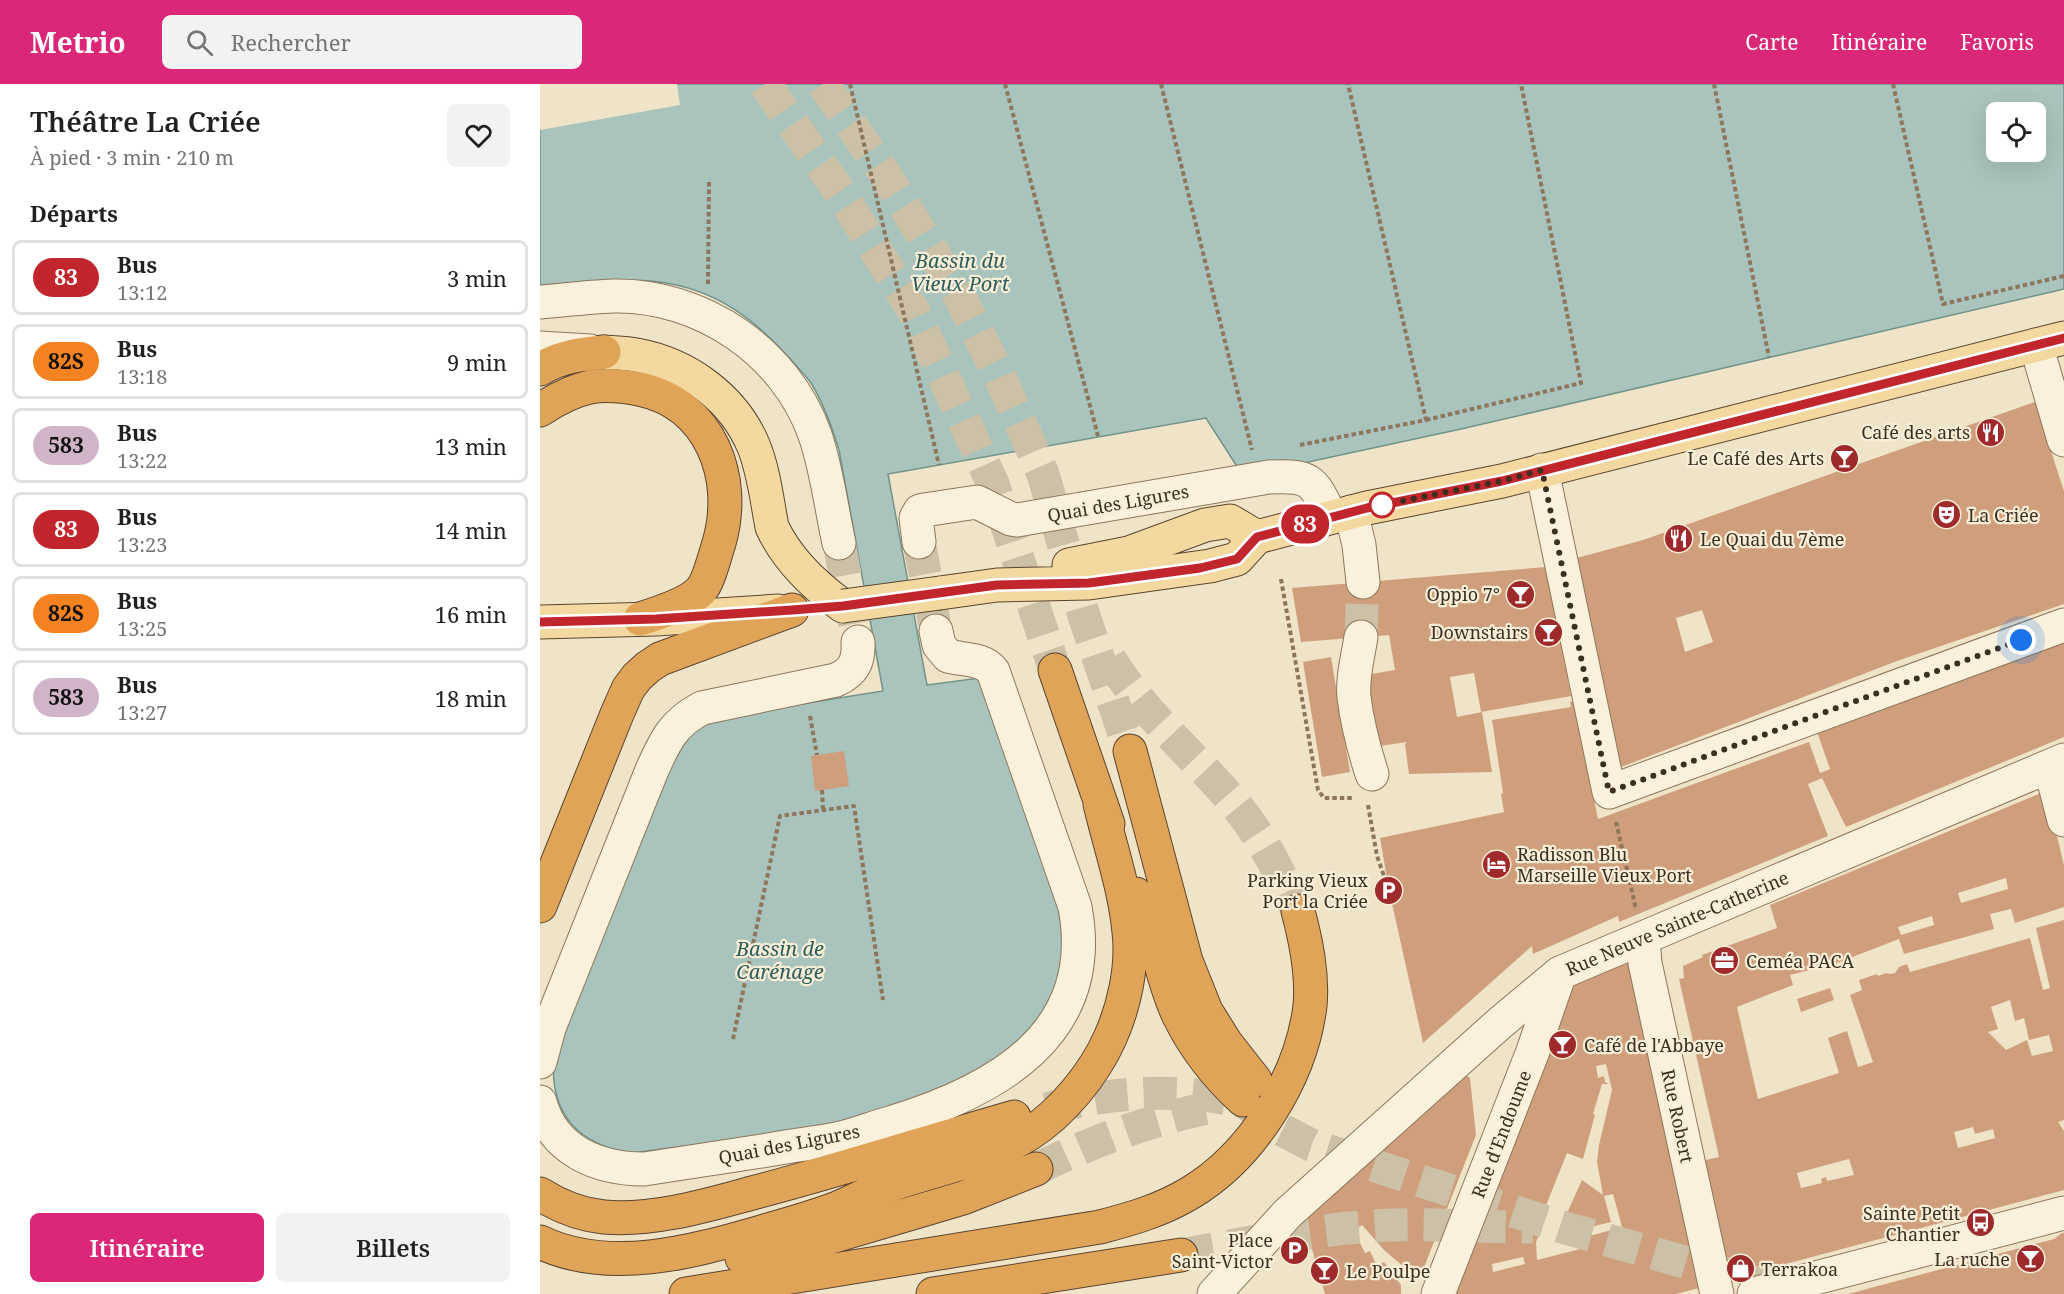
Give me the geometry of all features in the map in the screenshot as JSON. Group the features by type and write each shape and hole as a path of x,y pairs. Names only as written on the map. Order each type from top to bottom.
{"highway":[{"path":"540,369 554,361 571,356 604,352"},
{"path":"540,410 558,398 590,387 619,385 651,392 680,405 712,443 721,466 725,486 725,512 714,560 701,590 681,603 640,619"},
{"path":"540,906 617,714 628,689 637,677 648,667 679,651 792,610"},
{"path":"1055,670 1100,804 1151,932 1179,1016 1201,1055 1222,1081 1249,1090 1226,1043 1211,1019 1186,961 1130,751"},
{"path":"540,1242 589,1257 669,1255 695,1250 835,1209 885,1187 991,1155 1030,1133 1067,1101 1088,1076 1109,1039 1121,1008 1129,964 1130,934 1100,804"},
{"path":"686,1294 1100,1227 1130,1220 1171,1204 1192,1192 1215,1175 1252,1137 1270,1114 1288,1082 1298,1056 1305,1035 1310,1004 1306,942 1298,910"},
{"path":"540,1194 570,1210 602,1217 632,1218 673,1212 789,1183 1014,1117"},
{"path":"540,1257 567,1268 601,1274 649,1272 740,1258 804,1245 952,1201 1036,1169"},
{"path":"540,1204 556,1218 582,1229 614,1234 650,1234 748,1220 829,1196 885,1187"},
{"path":"933,1294 1181,1255"}],"main road":[{"path":"540,622 792,610 831,602 940,593 997,585 1087,560 1129,554 1205,525 1230,521 1257,537 1341,515 1502,481 2050,341"},
{"path":"604,352 636,355 694,376 732,409 745,427 754,448 772,527 777,538 831,602"}],"street":[{"path":"540,302 614,296 645,298 676,305 726,327 760,351 791,387 814,434 839,543"},
{"path":"2050,341 2064,440"},
{"path":"540,348 604,352"},
{"path":"1542,470 1611,802 2064,625"},
{"name":"Quai des Ligures","path":"919,542 916,518 920,511 924,510 977,502 1017,520 1269,477 1294,476 1309,482 1341,515"},
{"path":"1341,515 1359,544 1363,582"},
{"name":"Quai des Ligures","path":"540,1102 554,1132 578,1153 607,1166 644,1169 838,1139 911,1116 978,1088 1019,1061 1045,1037 1062,1012 1076,975 1080,943 1075,907 993,672 987,665 948,656 939,645 936,631"},
{"path":"1362,637 1354,696 1364,748 1365,790"},
{"path":"540,1062 549,1028 652,770 668,736 690,715 702,708 836,680 848,674 855,664 858,642"},
{"path":"2057,763 2064,820"},
{"name":"Rue Neuve Sainte-Catherine","path":"1208,1293 1288,1213 1560,972 1640,926 2057,763"},
{"name":"Rue Robert","path":"1640,926 1645,963 1717,1294"},
{"name":"Rue d'Endoume","path":"1438,1294 1533,1051 1560,972"},
{"path":"1754,1294 2064,1213"}],"path":[{"path":"850,84 939,465"},
{"path":"1005,84 1098,436"},
{"path":"1161,84 1254,455"},
{"path":"1348,84 1426,420"},
{"path":"1300,445 1426,420 1581,383 1521,84"},
{"path":"1714,84 1769,357"},
{"path":"1893,84 1942,304 2064,276"},
{"path":"708,295 709,180"},
{"path":"1281,579 1318,789 1324,798 1365,790 1377,856 1389,890"},
{"path":"810,714 817,755"},
{"path":"822,789 823,810"},
{"path":"1611,802 1640,926"},
{"path":"733,1040 780,816 854,806 883,1000"}],"water":[{"name":"Bassin du Vieux Port","path":"540,84 2064,84 2064,289 1461,429 1243,476 1206,418 888,474 927,685 980,678 1059,906 1064,941 1057,984 1039,1018 1018,1041 998,1057 957,1083 830,1127 632,1153 597,1143 571,1124 557,1096 554,1059 675,744 708,719 883,691 839,450 824,407 811,383 764,333 734,309 717,299 680,286 659,282 614,280 540,285"}],"pier":[{"path":"540,84 677,84 680,105 540,130"}],"building":[{"path":"2035,402 2064,491 2064,604 1897,661 1616,769 1573,559 1643,540","holes":["1702,610 1713,642 1685,652 1676,618"]},
{"path":"1546,567 1571,696 1481,712 1474,673 1450,677 1457,717 1482,712 1492,772 1409,774 1405,744 1407,742 1380,746 1365,675 1395,670 1389,635 1301,642 1292,588"},
{"path":"2064,641 2064,737 1846,827 1822,778 1808,784 1828,836 1619,922 1618,916 1533,954 1532,946 1423,1043 1389,890 1380,838 1504,812 1492,720 1571,707 1570,702 1574,701 1598,819 1809,742 1820,773 1830,769 1816,729"},
{"path":"1331,657 1350,772 1322,777 1303,662"},
{"path":"844,751 849,786 815,791 811,756"},
{"path":"2046,791 2064,865 2064,907 2015,923 2011,909 1990,914 1994,929 1904,954 1899,939 1837,963 1790,975 1793,985 1737,1007 1758,1099 1839,1073 1828,1038 1847,1031 1858,1067 1873,1062 1850,995 1862,990 1859,980 1877,974 1878,976 1895,973 1899,967 1907,964 1910,972 2030,938 2043,990 2050,988 2036,928 2064,920 2064,1120 2058,1122 2064,1131 2064,1190 1729,1279 1702,1161 1719,1157 1679,979 1684,978 1683,966 1703,957 1702,955 1777,928 1770,905","holes":["2006,878 2008,889 1961,903 1958,893","1932,916 1934,925 1901,935 1898,927","2010,1000 2015,1021 2024,1018 2029,1040 2049,1035 2053,1051 2032,1056 2027,1040 2006,1050 1988,1032 1998,1029 1991,1007","1973,1127 1975,1134 1993,1129 1995,1138 1958,1148 1954,1132","1849,1159 1854,1175 1827,1181 1826,1177 1821,1179 1822,1183 1801,1188 1797,1173"]},
{"path":"1626,962 1630,963 1703,1287 1676,1294 1451,1294 1573,983","holes":["1606,1064 1612,1090 1597,1162 1603,1195 1582,1180 1562,1224 1571,1232 1611,1222 1604,1196 1613,1194 1622,1227 1586,1237 1588,1247 1537,1260 1536,1242 1548,1212 1545,1208 1567,1153 1583,1159 1602,1084 1609,1084 1605,1082 1604,1076 1598,1078 1596,1066","1523,1257 1525,1264 1493,1272 1492,1264"]},
{"path":"1830,988 1834,1000 1801,1012 1797,999"},
{"path":"1465,1074 1470,1078 1476,1135 1419,1280 1384,1250 1362,1225 1354,1231 1365,1253 1370,1251 1377,1266 1384,1262 1401,1285 1401,1294 1325,1294 1303,1218"},
{"path":"2064,1233 2064,1294 1848,1294 2054,1239"}],"tunnel":[{"path":"765,84 841,194 913,310 993,484 1055,670"},
{"path":"823,84 885,174 959,295 1000,377 1043,474 1085,619 1130,751"},
{"path":"919,542 936,631"},
{"path":"839,543 858,642"},
{"path":"1361,637 1363,582"},
{"path":"1110,659 1138,698 1245,816 1270,856 1298,911"},
{"path":"1047,1109 1099,1098 1153,1093 1207,1096 1259,1106"},
{"path":"1243,1101 1282,1130 1311,1145 1562,1227 1789,1292"},
{"path":"1036,1169 1122,1132 1212,1107"},
{"path":"1181,1255 1338,1229 1391,1225 1533,1227"}],"bus line":[{"name":"83","path":"540,622 656,619 843,606 997,585 1089,583 1200,568 1237,559 1257,537 1331,517 1502,481 2064,338"}],"place":[{"name":"Café des arts","path":"1991,432"},
{"name":"Le Café des Arts","path":"1845,458"},
{"name":"La Criée","path":"1947,515"},
{"name":"Le Quai du 7ème","path":"1679,539"},
{"name":"Oppio 7°","path":"1521,594"},
{"name":"Downstairs","path":"1549,632"},
{"name":"Radisson Blu Marseille Vieux Port","path":"1496,864"},
{"name":"Parking Vieux Port la Criée","path":"1389,890"},
{"name":"Ceméa PACA","path":"1725,961"},
{"name":"Café de l'Abbaye","path":"1563,1045"},
{"name":"Sainte Petit Chantier","path":"1981,1223"},
{"name":"Place Saint-Victor","path":"1294,1250"},
{"name":"La ruche","path":"2031,1259"},
{"name":"Terrakoa","path":"1740,1269"},
{"name":"Le Poulpe","path":"1325,1271"}],"route":[{"path":"1382,505 1502,481 1542,470 1609,792 2021,640"}],"water label":[{"name":"Bassin de Carénage","path":"780,960"}]}
